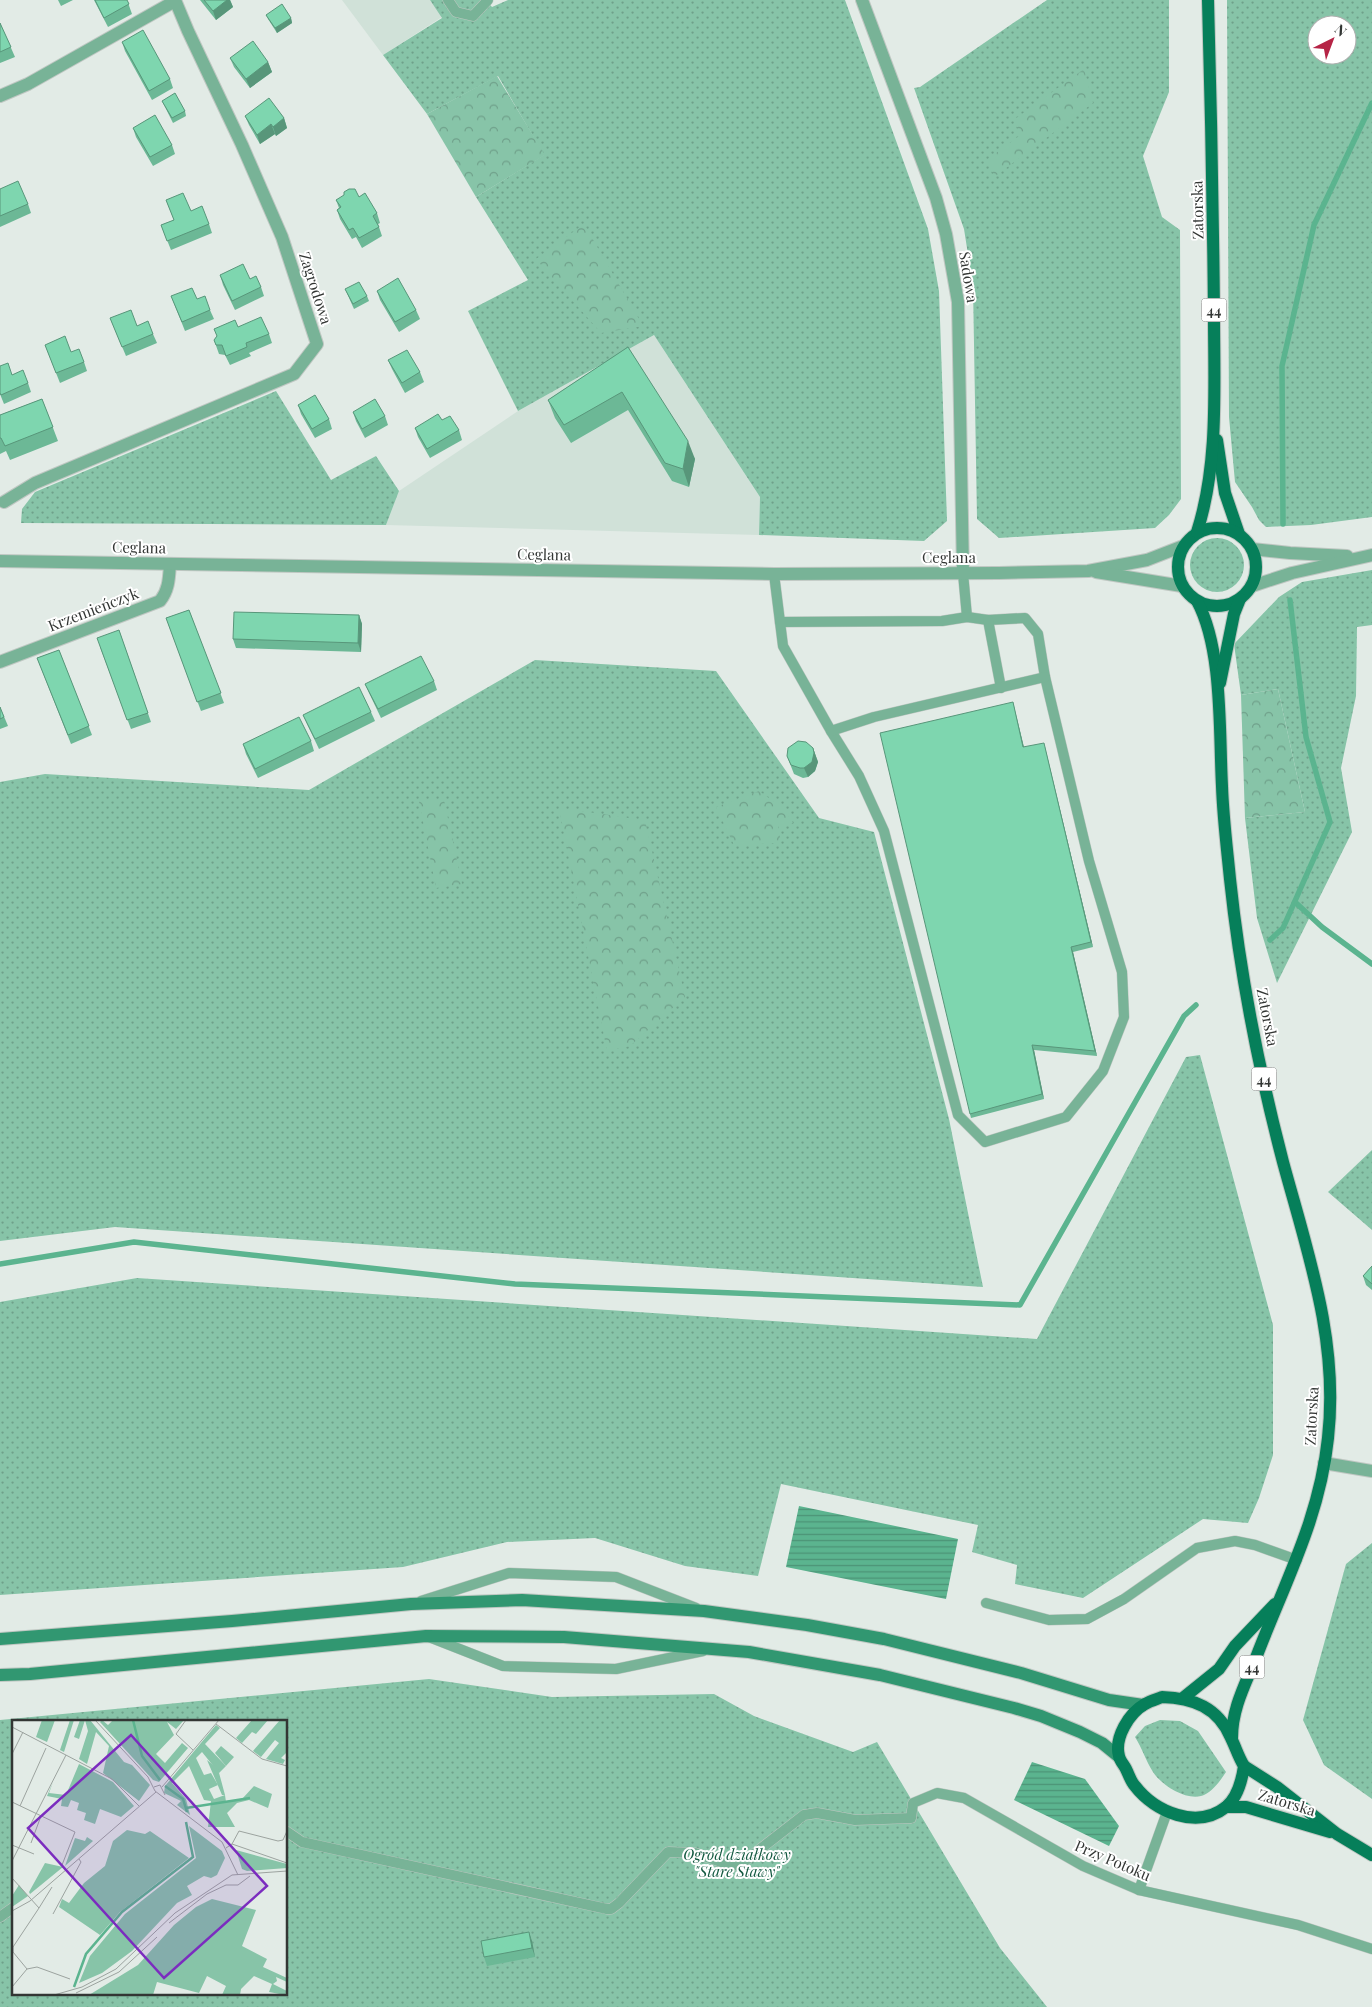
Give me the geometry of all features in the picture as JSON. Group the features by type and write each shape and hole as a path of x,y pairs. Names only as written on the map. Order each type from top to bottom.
{"main road":[{"name":"Zatorska","path":"1197,532 1203,513 1214,420 1213,199 1208,0"},
{"name":"Zatorska","path":"1214,420 1225,493 1239,534"},
{"path":"1197,532 1207,528 1218,527 1229,529 1239,534"},
{"name":"44","path":"1183,546 1197,532"},
{"name":"44","path":"1239,534 1252,548"},
{"path":"1182,586 1177,566 1183,546"},
{"path":"1252,548 1256,561 1256,574 1252,586"},
{"name":"44","path":"1182,586 1197,601 1218,607 1230,605 1240,599 1252,586"},
{"name":"Zatorska","path":"1218,691 1234,614 1240,599"},
{"name":"Zatorska","path":"1197,601 1204,615 1208,630 1218,691 1222,790 1230,882 1243,977 1266,1091 1283,1162 1308,1249 1324,1319 1330,1387 1328,1437 1310,1525 1236,1706 1232,1721 1232,1738"},
{"name":"Zatorska","path":"1183,1698 1219,1669 1236,1646 1280,1598"},
{"name":"44","path":"0,1639 232,1621 411,1604 522,1600 704,1611 808,1625 884,1639 1021,1673 1109,1700 1144,1705"},
{"path":"0,1675 30,1674 426,1636 564,1637 750,1652 880,1675 1014,1708 1080,1732 1102,1743 1118,1756 1134,1785 1149,1801 1167,1812 1187,1817 1208,1815 1226,1807 1242,1782 1244,1766"},
{"name":"44","path":"1118,1756 1119,1738 1128,1719 1144,1705 1162,1697 1183,1698 1198,1703 1213,1712 1225,1725 1244,1766"},
{"name":"Zatorska","path":"1244,1766 1277,1787 1337,1834 1372,1855"},
{"name":"Zatorska","path":"1226,1807 1246,1807 1337,1834"}],"street":[{"name":"Sadowa","path":"862,0 936,198 946,234 958,311 963,573"},
{"path":"0,96 28,84 175,1"},
{"name":"Zagrodowa","path":"4,502 35,483 294,374 317,344 282,237 242,145 175,1"},
{"name":"Ceglana","path":"0,561 774,574 963,573 1088,571 1147,560 1183,546"},
{"path":"1252,548 1290,553 1367,556"},
{"path":"1252,586 1292,573 1367,556"},
{"name":"Krzemieńczyk","path":"0,662 160,601 166,594 168,587 170,564"},
{"name":"Ceglana","path":"1088,571 1182,586"},
{"name":"Zatorska","path":"1324,1463 1372,1471"}],"lane":[{"path":"448,0 456,12 472,16 488,0"},
{"path":"963,573 967,617"},
{"path":"774,574 780,622 784,646 831,731 859,776 884,831 958,1115 985,1142 1066,1117 1103,1071 1124,1017 1122,972 1089,861 1045,677 1038,634 1025,618 988,620 967,617 942,621 780,622"},
{"path":"988,620 1002,688"},
{"path":"831,731 874,716 1045,677"},
{"path":"986,1603 1049,1620 1087,1619 1124,1599 1197,1548 1235,1541 1255,1545 1297,1560"},
{"path":"411,1604 509,1572 616,1577 704,1611"},
{"path":"426,1636 503,1666 616,1669 711,1649"},
{"name":"Przy Potoku","path":"288,1832 302,1842 607,1910 619,1903 668,1852 695,1853 733,1866 753,1856 804,1815 817,1813 855,1820 911,1818 913,1803 937,1793 964,1798 1083,1866 1139,1890 1298,1925 1372,1948"},
{"path":"1139,1890 1167,1812"},
{"path":"0,1916 12,1908"}],"shaded area":[{"path":"342,0 430,0 442,17 383,55"},
{"path":"654,335 760,497 759,535 386,525 399,491 518,411"},
{"path":"799,1506 958,1539 946,1599 786,1567"},
{"path":"1032,1762 1085,1779 1119,1826 1109,1846 1014,1800"}],"green space":[{"path":"430,0 486,0 492,7 508,0 845,0 928,229 939,291 947,521 924,541 759,535 760,497 654,335 518,411 468,311 528,280 476,197 544,155 498,76 427,114 383,55 442,18"},
{"path":"1047,0 1169,0 1169,92 1143,156 1162,217 1180,230 1181,499 1169,515 1155,528 999,538 977,519 973,286 964,229 914,88 920,87"},
{"path":"1227,0 1372,0 1372,517 1311,525 1266,527 1259,520 1235,482 1229,417"},
{"path":"1084,69 1093,103 994,177 988,159 1019,136 1015,119"},
{"path":"497,76 545,155 476,197 427,114"},
{"path":"584,224 643,326 601,333 536,259"},
{"path":"276,391 331,480 376,456 399,491 386,525 21,523 22,509 35,492"},
{"path":"1217,538 1227,540 1236,546 1242,555 1244,565 1242,575 1236,584 1227,590 1217,592 1207,590 1198,584 1192,575 1190,565 1192,555 1198,546 1207,540"},
{"path":"1372,570 1372,625 1357,627 1356,696 1341,768 1352,832 1277,983 1257,918 1245,818 1305,812 1278,689 1241,695 1234,644 1279,597 1302,582"},
{"path":"535,660 716,671 819,818 874,832 949,1119 983,1287 115,1227 0,1241 0,782 45,774 309,790"},
{"path":"1278,689 1305,812 1245,818 1241,695"},
{"path":"759,791 783,808 793,823 778,825 781,843 734,845 716,807"},
{"path":"444,800 462,884 436,888 419,801"},
{"path":"559,808 645,820 685,997 630,1046 607,1051"},
{"path":"1200,1055 1273,1325 1273,1455 1259,1498 1248,1523 1203,1519 1083,1598 1015,1584 1017,1565 972,1552 978,1525 781,1484 758,1576 685,1566 595,1538 507,1542 403,1567 0,1595 0,1302 137,1278 1037,1339 1186,1057"},
{"path":"1372,1150 1372,1230 1328,1192"},
{"path":"1372,1543 1372,1799 1324,1765 1303,1720 1346,1564"},
{"name":"Ogród działkowy \"Stare Stawy\"","path":"429,1679 552,1697 714,1694 754,1716 853,1752 877,1742 1000,1948 1047,2007 0,2007 0,1720"},
{"path":"1160,1720 1180,1721 1198,1731 1226,1772 1211,1791 1198,1797 1183,1794 1169,1787 1153,1772 1135,1737 1145,1726"}],"building":[{"path":"95,0 127,0 129,4 104,18"},
{"path":"204,0 227,0 213,11"},
{"path":"282,4 291,18 275,28 266,15"},
{"path":"0,23 11,47 0,52"},
{"path":"143,30 170,79 149,91 122,42"},
{"path":"253,41 268,62 246,79 230,58"},
{"path":"175,93 185,111 172,118 162,101"},
{"path":"269,98 284,118 273,127 271,124 257,135 245,116"},
{"path":"155,115 172,145 150,157 133,128"},
{"path":"18,181 28,204 0,216 0,189"},
{"path":"349,189 355,189 359,197 365,193 377,213 373,216 379,227 359,238 353,228 349,230 337,210 341,207 336,200"},
{"path":"183,193 191,211 202,206 209,224 167,241 161,225 174,220 166,200"},
{"path":"243,264 250,279 256,276 261,287 232,301 220,275"},
{"path":"398,278 416,310 395,322 377,291"},
{"path":"359,282 367,296 353,304 345,289"},
{"path":"192,288 197,299 205,296 210,310 182,322 171,296"},
{"path":"131,310 137,326 148,321 153,334 122,347 110,318"},
{"path":"261,317 269,334 246,343 247,347 226,356 222,345 216,345 214,340 217,336 214,329 235,320 238,327"},
{"path":"65,336 71,352 79,349 84,362 56,373 45,345"},
{"path":"628,347 688,441 683,469 665,463 622,392 564,425 548,400"},
{"path":"407,350 420,372 402,383 388,360"},
{"path":"8,363 12,375 23,370 28,383 1,395 0,366"},
{"path":"315,395 329,419 312,429 298,405"},
{"path":"42,399 53,427 5,446 0,438 0,415"},
{"path":"375,399 385,416 362,429 353,412"},
{"path":"438,414 442,420 450,416 459,430 427,449 415,428"},
{"path":"189,610 221,693 197,702 166,618"},
{"path":"234,612 359,615 358,643 233,639"},
{"path":"119,630 148,713 127,720 97,638"},
{"path":"59,650 89,726 68,735 37,658"},
{"path":"421,656 434,681 378,709 365,684"},
{"path":"359,687 371,712 315,739 303,715"},
{"path":"1013,702 1023,747 1044,743 1091,942 1071,947 1095,1051 1032,1045 1042,1094 970,1114 880,733"},
{"path":"0,707 4,717 0,719"},
{"path":"299,717 311,741 255,769 243,744"},
{"path":"798,741 806,742 813,748 812,762 804,768 791,765 787,756 788,748"},
{"path":"1372,1266 1372,1284 1363,1276"},
{"path":"529,1932 532,1948 484,1957 481,1941"}],"waterway":[{"path":"1283,524 1282,366 1314,225 1372,103"},
{"path":"1270,940 1283,928 1330,822 1306,737 1290,600"},
{"path":"1295,902 1322,927 1372,964"},
{"path":"0,1264 134,1242 515,1284 1020,1305 1184,1016 1196,1005"}]}
